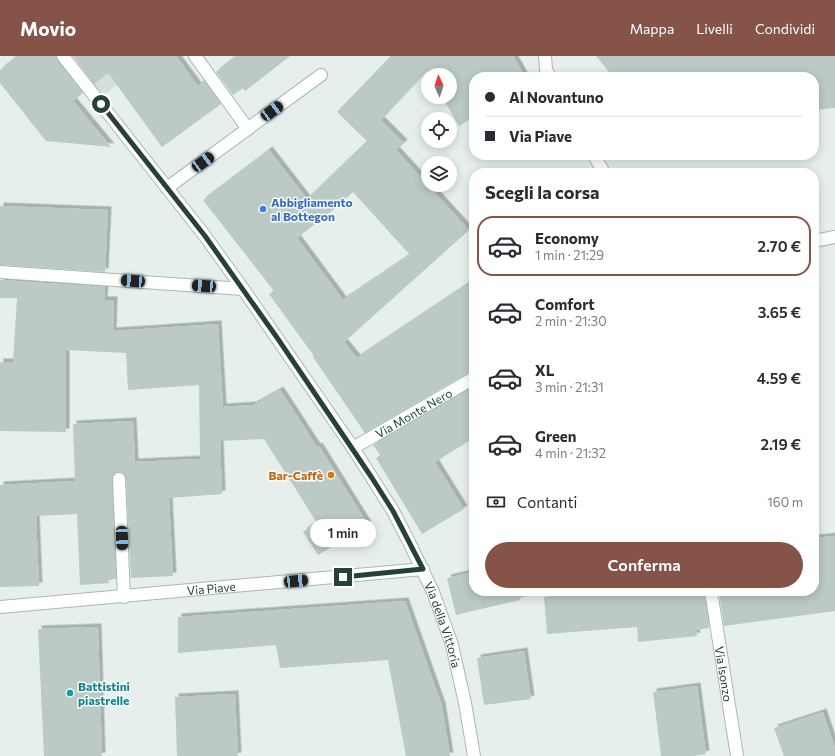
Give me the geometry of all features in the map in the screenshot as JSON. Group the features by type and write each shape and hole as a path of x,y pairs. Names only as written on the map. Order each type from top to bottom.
{"street":[{"name":"Via della Vittoria","path":"64,56 244,289 393,511 423,569 452,645 465,702 474,756"},
{"path":"195,56 248,129"},
{"path":"545,56 548,72"},
{"path":"167,188 321,74"},
{"path":"819,240 835,237"},
{"path":"0,272 244,289"},
{"name":"Via Monte Nero","path":"352,448 469,381"},
{"path":"119,479 124,597"},
{"name":"Via Piave","path":"0,607 423,569"},
{"name":"Via Isonzo","path":"712,596 737,756"}],"shaded area":[{"path":"73,56 152,56 103,96"}],"building":[{"path":"17,56 56,56 57,61 83,93 73,101 111,147 46,141 0,83 0,70"},
{"path":"73,56 176,56 198,86 204,81 221,104 162,147 108,73 94,84"},
{"path":"236,56 290,56 245,91 243,88 233,95 216,72"},
{"path":"391,56 513,56 522,72 469,72 469,120 459,126 457,123 457,112 451,112 446,104 457,104 457,68 421,68 421,77 381,120 404,143 396,150 421,177 421,192 434,192 469,230 344,342 357,358 469,283 469,373 365,433 313,357 314,356 269,294 274,291 203,200 269,150 307,199 367,141 337,112","holes":["353,192 410,255 343,300 297,238 333,210"]},
{"path":"596,56 835,56 835,108 819,110 819,72 609,72"},
{"path":"0,206 108,210 105,272 0,265"},
{"path":"0,280 105,287 104,300 114,300 113,331 218,324 223,407 253,405 280,390 317,447 319,446 368,525 318,555 303,532 317,523 264,439 220,441 222,494 169,498 173,576 131,578 126,479 123,473 118,472 113,475 112,479 116,579 108,579 109,583 80,585 77,514 36,516 39,586 0,587 0,485 75,481 73,424 133,421 135,462 200,459 199,385 128,390 126,353 66,350 66,432 0,431 0,362 13,362 17,298 0,298"},
{"path":"469,390 469,441 435,462 464,509 422,534 376,458 380,455 373,445"},
{"path":"835,536 835,611 724,626 720,596 819,596 819,538"},
{"path":"469,573 469,596 520,596 520,600 456,615 447,578"},
{"path":"705,596 709,628 696,630 697,636 638,642 637,627 547,634 544,597"},
{"path":"405,601 442,706 450,756 406,756 388,660 280,668 276,645 178,653 178,617"},
{"name":"Battistini piastrelle","path":"98,627 102,756 44,756 38,629"},
{"path":"524,651 531,699 484,705 477,658"},
{"path":"697,686 706,754 693,756 661,756 653,692"},
{"path":"235,694 238,756 177,756 175,697"},
{"path":"823,712 835,748 835,756 784,756 774,728"}],"place":[{"name":"Abbigliamento al Bottegon","path":"263,209"},
{"name":"Bar-Caffè","path":"331,475"},
{"name":"Battistini piastrelle","path":"70,693"}],"route":[{"path":"101,104 205,236 244,289 372,478 393,511 423,569 343,577"}]}
